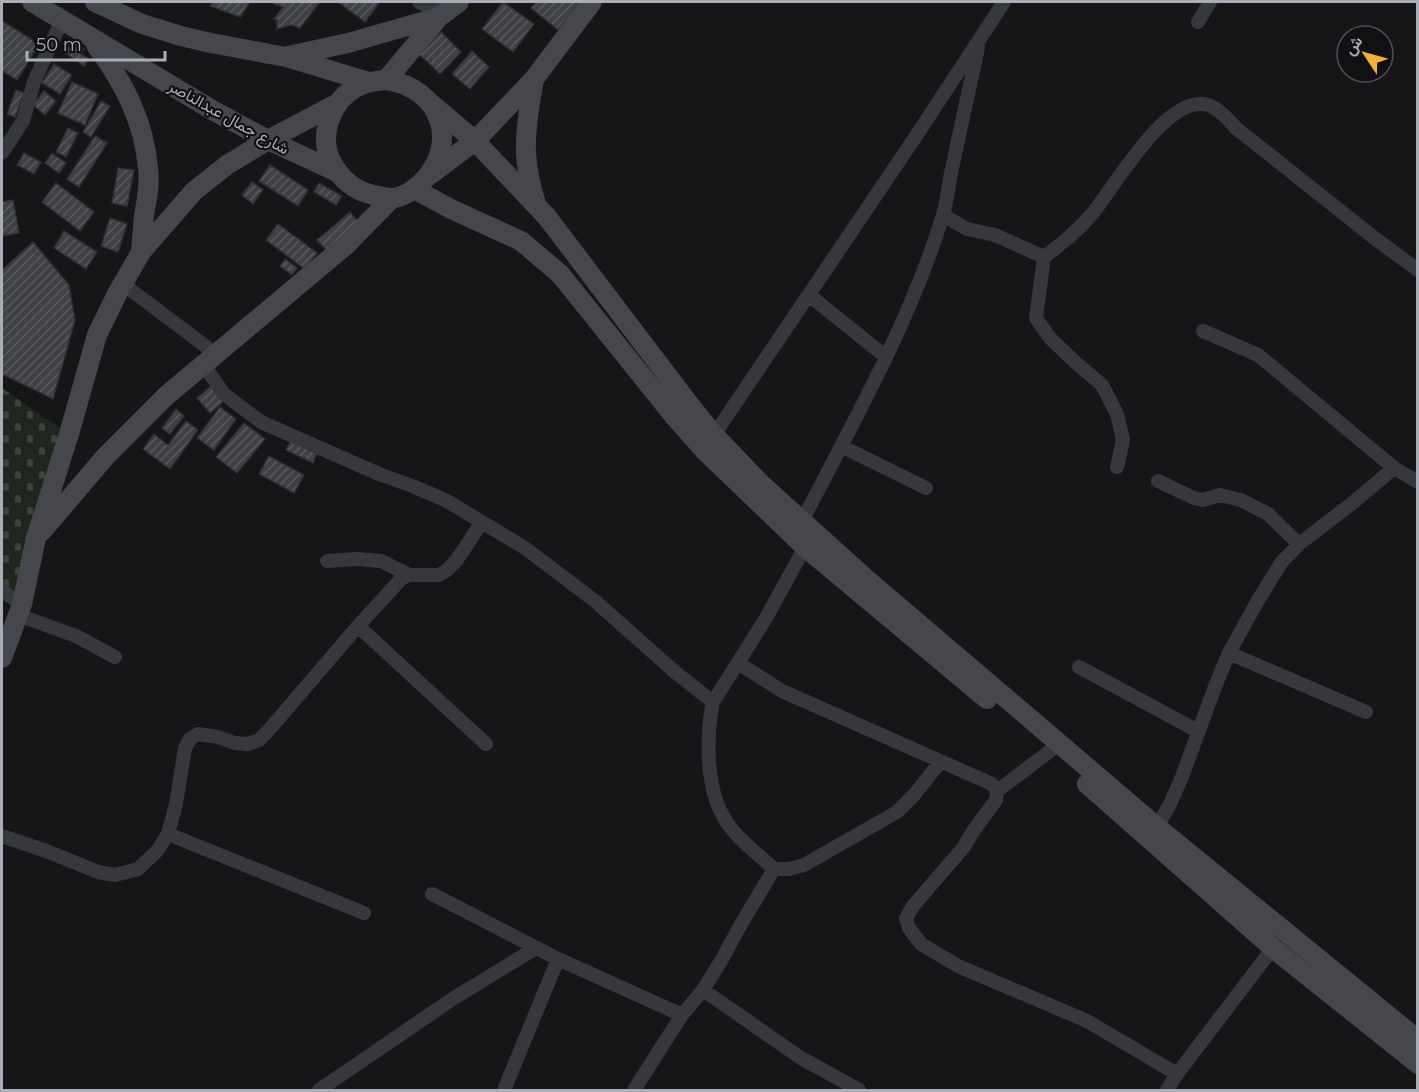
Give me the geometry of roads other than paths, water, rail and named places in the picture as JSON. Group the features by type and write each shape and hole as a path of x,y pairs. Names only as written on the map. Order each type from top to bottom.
{"main road":[{"name":"شارع جمال عبدالناصر","path":"32,2 213,111 337,172"},
{"path":"95,2 142,24 181,36 286,57 378,81 399,82 411,86 422,93 430,103 438,117 442,132 441,149 436,164 420,183"},
{"path":"338,103 329,119 326,137 328,155 337,172 350,185 367,194 392,198 402,195 475,141 534,79 592,2"},
{"path":"286,57 348,43 450,9"},
{"path":"2,658 20,610 36,538 97,335 141,252 194,191 227,165 268,140 338,103 354,88 378,81 450,9"},
{"path":"89,36 114,69 135,108 144,145 149,169 141,252"},
{"path":"534,79 526,153 537,206"},
{"path":"430,103 475,141 537,206 689,404 714,435 761,484 864,577 1157,826 1418,1040"},
{"path":"420,183 451,209 521,241 560,274 704,450 805,547 1050,752 1273,948 1418,1064"},
{"path":"36,538 105,456 166,396 346,245 392,198"}],"street":[{"path":"420,2 428,6 450,9"},
{"path":"714,435 1004,2"},
{"path":"1198,22 1210,2"},
{"path":"2,153 23,121 34,82 62,20"},
{"path":"802,521 886,357 904,319 932,248 943,215 980,38"},
{"path":"1117,468 1123,440 1117,414 1102,384 1050,338 1036,318 1044,257 1067,240 1091,214 1147,139 1168,118 1188,107 1204,104 1223,113 1236,128 1418,270"},
{"path":"943,215 967,229 995,236 1044,257"},
{"path":"123,284 209,359 224,394 261,422 447,501 525,548 595,601 675,672 713,702"},
{"path":"809,295 886,357"},
{"path":"1203,331 1258,355 1394,468 1418,482"},
{"path":"840,446 926,488"},
{"path":"1157,826 1182,777 1229,653 1281,562 1299,544 1394,468"},
{"path":"1158,481 1194,498 1203,500 1220,495 1241,500 1268,514 1299,544"},
{"path":"327,561 357,559 381,561 409,574 439,574 456,561 482,522"},
{"path":"805,547 766,618 713,702 710,717 712,780 716,800 723,817 740,837 774,869 789,869 804,865 897,812 941,761"},
{"path":"2,836 98,872 114,875 138,868 156,851 168,834 176,804 185,748 190,739 198,734 236,743 248,744 259,740 358,626 402,578 409,574"},
{"path":"2,591 20,610 115,657"},
{"path":"358,626 486,744"},
{"path":"1229,653 1366,712"},
{"path":"738,663 782,691 992,784 997,791 996,800 963,848 913,906 906,918 909,928 921,944 958,966 1087,1021 1178,1074"},
{"path":"1079,667 1198,731"},
{"path":"997,791 1050,752"},
{"path":"168,834 364,913"},
{"path":"634,1090 682,1015 703,990 774,869"},
{"path":"432,894 558,959 682,1015"},
{"path":"319,1090 454,998 536,948"},
{"path":"1167,1090 1273,948"},
{"path":"504,1090 558,959"},
{"path":"703,990 801,1058 859,1090"}]}
